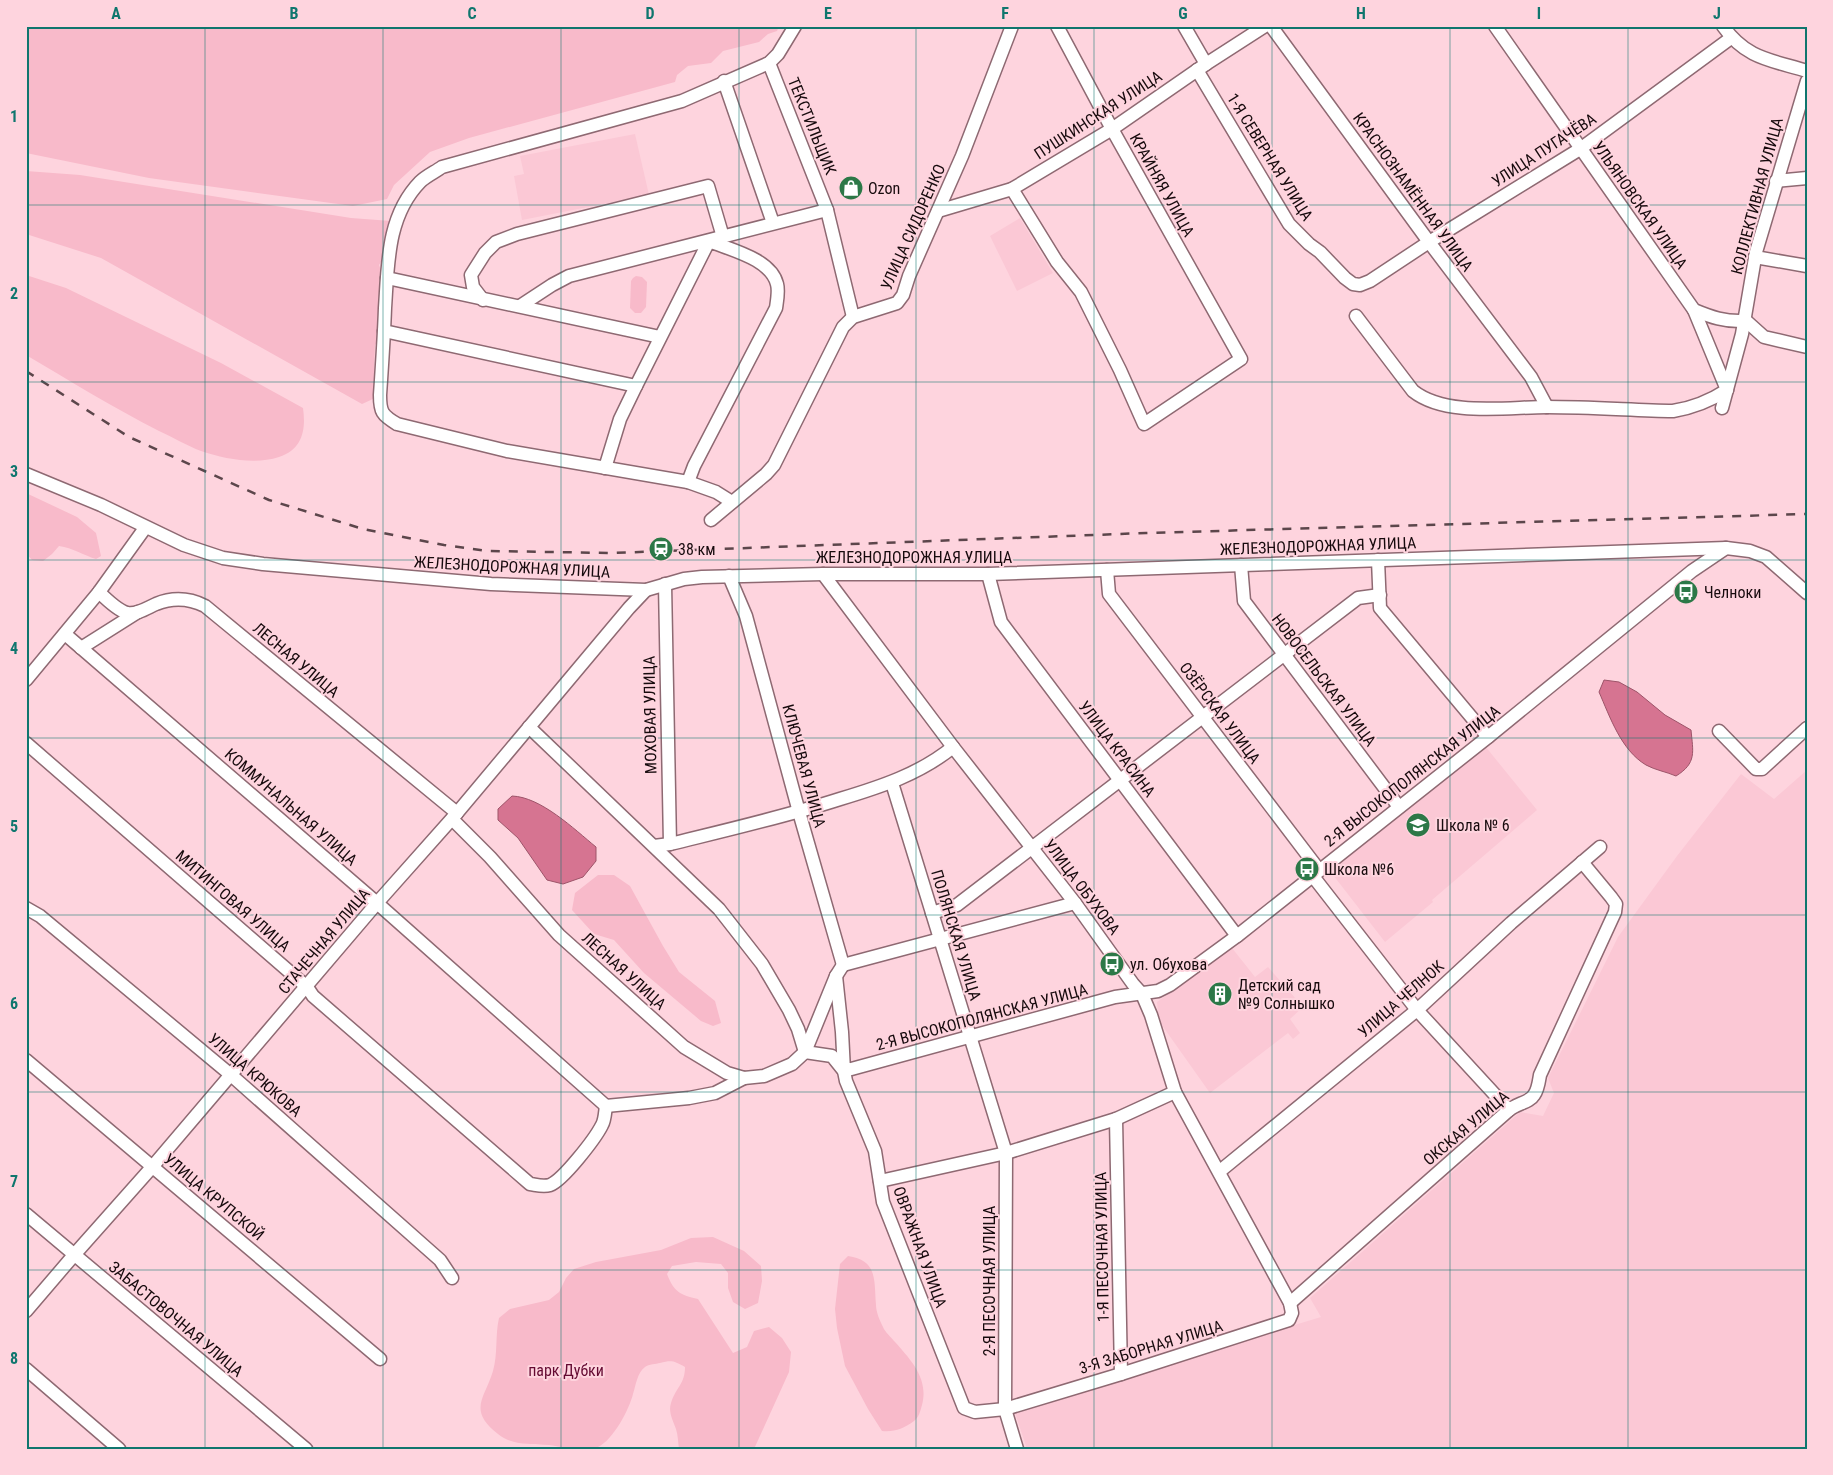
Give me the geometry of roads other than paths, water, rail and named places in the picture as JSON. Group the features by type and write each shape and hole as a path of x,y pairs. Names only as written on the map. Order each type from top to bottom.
{"street":[{"path":"732,502 716,492 688,482 507,451 397,424 384,416 380,407 380,395 387,278 392,232 400,211 420,182 442,167 682,101 724,81 769,63 778,54 795,26"},
{"name":"УЛИЦА СИДОРЕНКО","path":"853,317 896,303 903,295 909,276 962,156 1012,26"},
{"name":"КРАЙНЯЯ УЛИЦА","path":"1012,189 1057,262 1081,292 1120,370 1144,424 1241,359 1112,129 1057,26"},
{"name":"1-Я СЕВЕРНАЯ УЛИЦА","path":"1184,26 1201,67 1289,224 1353,284 1360,285 1370,282"},
{"name":"ПУШКИНСКАЯ УЛИЦА","path":"938,211 1012,189 1112,129 1201,67 1265,26"},
{"name":"КРАСНОЗНАМЁННАЯ УЛИЦА","path":"1271,26 1429,242 1531,377 1547,407"},
{"name":"УЛЬЯНОВСКАЯ УЛИЦА","path":"1495,26 1694,310 1727,390"},
{"path":"1722,26 1744,50 1755,56 1807,71"},
{"name":"УЛИЦА ПУГАЧЁВА","path":"1370,282 1429,242 1580,149 1731,38"},
{"name":"ТЕКСТИЛЬЩИК","path":"769,63 827,210 853,317"},
{"path":"724,81 773,223"},
{"name":"КОЛЛЕКТИВНАЯ УЛИЦА","path":"1722,408 1744,320 1755,257 1776,180 1807,81"},
{"path":"1776,180 1807,178"},
{"path":"483,300 473,288 471,275 484,253 496,242 517,234 708,186 723,237"},
{"path":"520,306 569,276 827,210"},
{"path":"605,468 620,419 709,241"},
{"path":"688,482 694,466 776,308 777,285 771,272 762,263 709,241"},
{"path":"1755,257 1807,266"},
{"path":"387,278 660,337"},
{"path":"1694,310 1713,318 1733,322 1744,320 1764,337 1807,346"},
{"path":"1356,316 1413,391 1422,398 1434,402 1478,410 1547,407 1673,411 1686,409 1714,398 1727,390"},
{"path":"711,520 766,474 774,465 843,327 853,317"},
{"path":"384,331 636,386"},
{"name":"ЖЕЛЕЗНОДОРОЖНАЯ УЛИЦА","path":"26,474 101,505 145,528 184,545 223,558 263,564 491,584 646,590 684,579 729,576 988,574 1726,548 1750,551 1766,557 1807,593"},
{"path":"26,680 99,592 145,528"},
{"name":"2-Я ВЫСОКОПОЛЯНСКАЯ УЛИЦА","path":"844,1071 971,1038 1115,997 1158,991 1170,985 1237,936 1488,737 1692,571 1726,548"},
{"path":"1378,560 1380,608 1488,737"},
{"name":"НОВОСЕЛЬСКАЯ УЛИЦА","path":"1241,565 1244,601 1399,807"},
{"name":"ОЗЁРСКАЯ УЛИЦА","path":"1107,570 1109,594 1203,717 1417,1010 1509,1110"},
{"name":"УЛИЦА ОБУХОВА","path":"823,574 953,748 1075,903 1142,994 1151,1015 1175,1092 1220,1171 1290,1303"},
{"name":"УЛИЦА КРАСИНА","path":"988,574 1002,622 1237,936"},
{"name":"КЛЮЧЕВАЯ УЛИЦА","path":"729,576 746,616 839,970 844,1071"},
{"name":"МОХОВАЯ УЛИЦА","path":"665,584 670,844"},
{"name":"СТАЧЕЧНАЯ УЛИЦА","path":"26,1311 232,1075 646,590"},
{"path":"99,592 116,607 127,613 138,612"},
{"path":"932,914 957,905 1358,598 1380,595"},
{"name":"ЛЕСНАЯ УЛИЦА","path":"81,648 138,612 158,603 173,599 194,600 205,606 454,816 559,935 684,1047 727,1073 744,1078 764,1076 792,1064 805,1052"},
{"name":"КОММУНАЛЬНАЯ УЛИЦА","path":"65,634 377,903 606,1106"},
{"path":"529,727 719,908 762,964 789,1010 805,1052"},
{"path":"1719,731 1756,769 1762,770 1807,728"},
{"name":"МИТИНГОВАЯ УЛИЦА","path":"26,743 530,1184 550,1185 560,1178 594,1138 603,1123 606,1106"},
{"path":"654,846 670,844 799,812 892,783 940,758 953,748"},
{"name":"ПОЛЯНСКАЯ УЛИЦА","path":"892,783 1006,1153"},
{"name":"УЛИЦА ЧЕЛНОК","path":"1220,1171 1417,1010 1511,924 1600,847"},
{"name":"ОКСКАЯ УЛИЦА","path":"1290,1303 1516,1103 1528,1100 1535,1095 1540,1075 1615,912 1616,904 1582,862"},
{"path":"805,1052 839,970 940,939 1075,903"},
{"name":"УЛИЦА КРЮКОВА","path":"26,908 40,916 232,1075 440,1260 452,1278"},
{"path":"805,1052 832,1056 844,1071"},
{"name":"УЛИЦА КРУПСКОЙ","path":"26,1060 380,1359"},
{"name":"ОВРАЖНАЯ УЛИЦА","path":"844,1071 846,1081 875,1151 884,1202 964,1408 975,1412 1004,1409"},
{"path":"606,1106 689,1098 715,1093 744,1078"},
{"path":"880,1181 1006,1153 1116,1119 1175,1092"},
{"name":"1-Я ПЕСОЧНАЯ УЛИЦА","path":"1116,1119 1121,1374"},
{"name":"2-Я ПЕСОЧНАЯ УЛИЦА","path":"1006,1153 1004,1409 1017,1449"},
{"name":"ЗАБАСТОВОЧНАЯ УЛИЦА","path":"26,1214 306,1449"},
{"name":"3-Я ЗАБОРНАЯ УЛИЦА","path":"1004,1409 1289,1320 1292,1313 1290,1303"},
{"path":"26,1368 119,1449"}],"railway":[{"path":"26,371 129,437 269,500 363,529 444,545 488,551 613,553 1146,533 1807,514"}],"place":[{"name":"Ozon","path":"851,188"},
{"name":"38 км","path":"661,549"},
{"name":"Челноки","path":"1686,592"},
{"name":"Школа № 6","path":"1418,825"},
{"name":"Школа №6","path":"1307,869"},
{"name":"ул. Обухова","path":"1112,964"},
{"name":"Детский сад №9 Солнышко","path":"1220,994"}],"park label":[{"name":"парк Дубки","path":"566,1370"}]}
